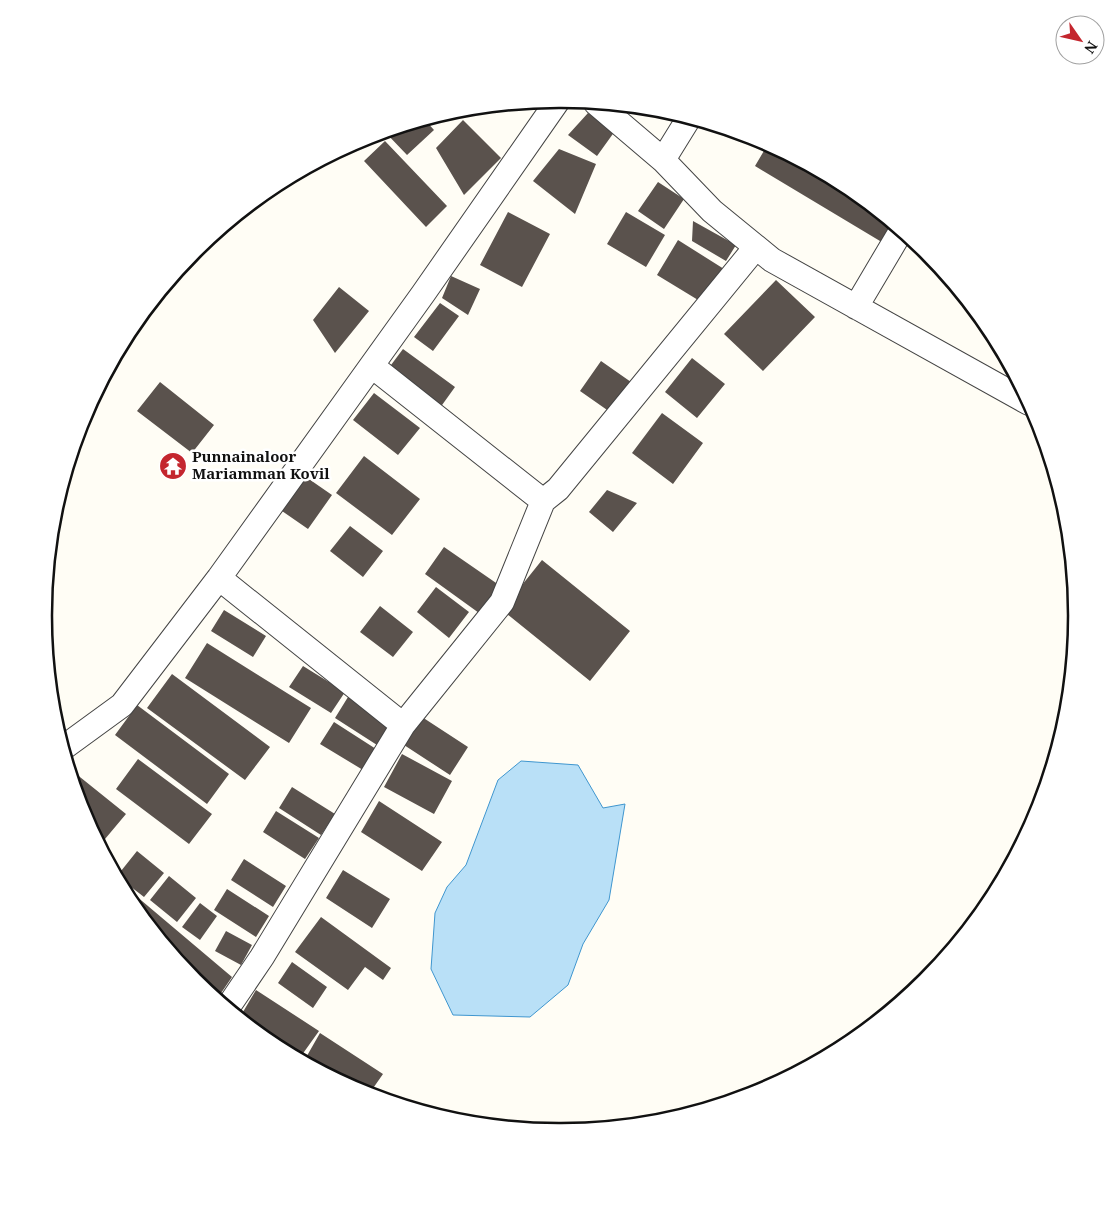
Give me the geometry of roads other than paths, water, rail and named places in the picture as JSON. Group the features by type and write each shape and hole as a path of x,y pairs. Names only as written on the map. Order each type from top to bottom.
{"street":[{"path":"69,744 122,705 219,578 372,366 553,108"},
{"path":"604,110 663,160 712,211 772,260 1018,397"},
{"path":"663,160 685,124"},
{"path":"856,307 898,237"},
{"path":"231,1002 262,957 403,725 502,602 543,501 558,489 756,247"},
{"path":"372,366 543,501"},
{"path":"219,578 403,725"}],"water":[{"path":"521,761 578,765 603,808 625,804 609,900 583,944 568,985 530,1017 453,1015 431,969 435,913 447,887 466,865 498,780"}],"place":[{"name":"Punnainaloor Mariamman Kovil","path":"173,466"}]}
